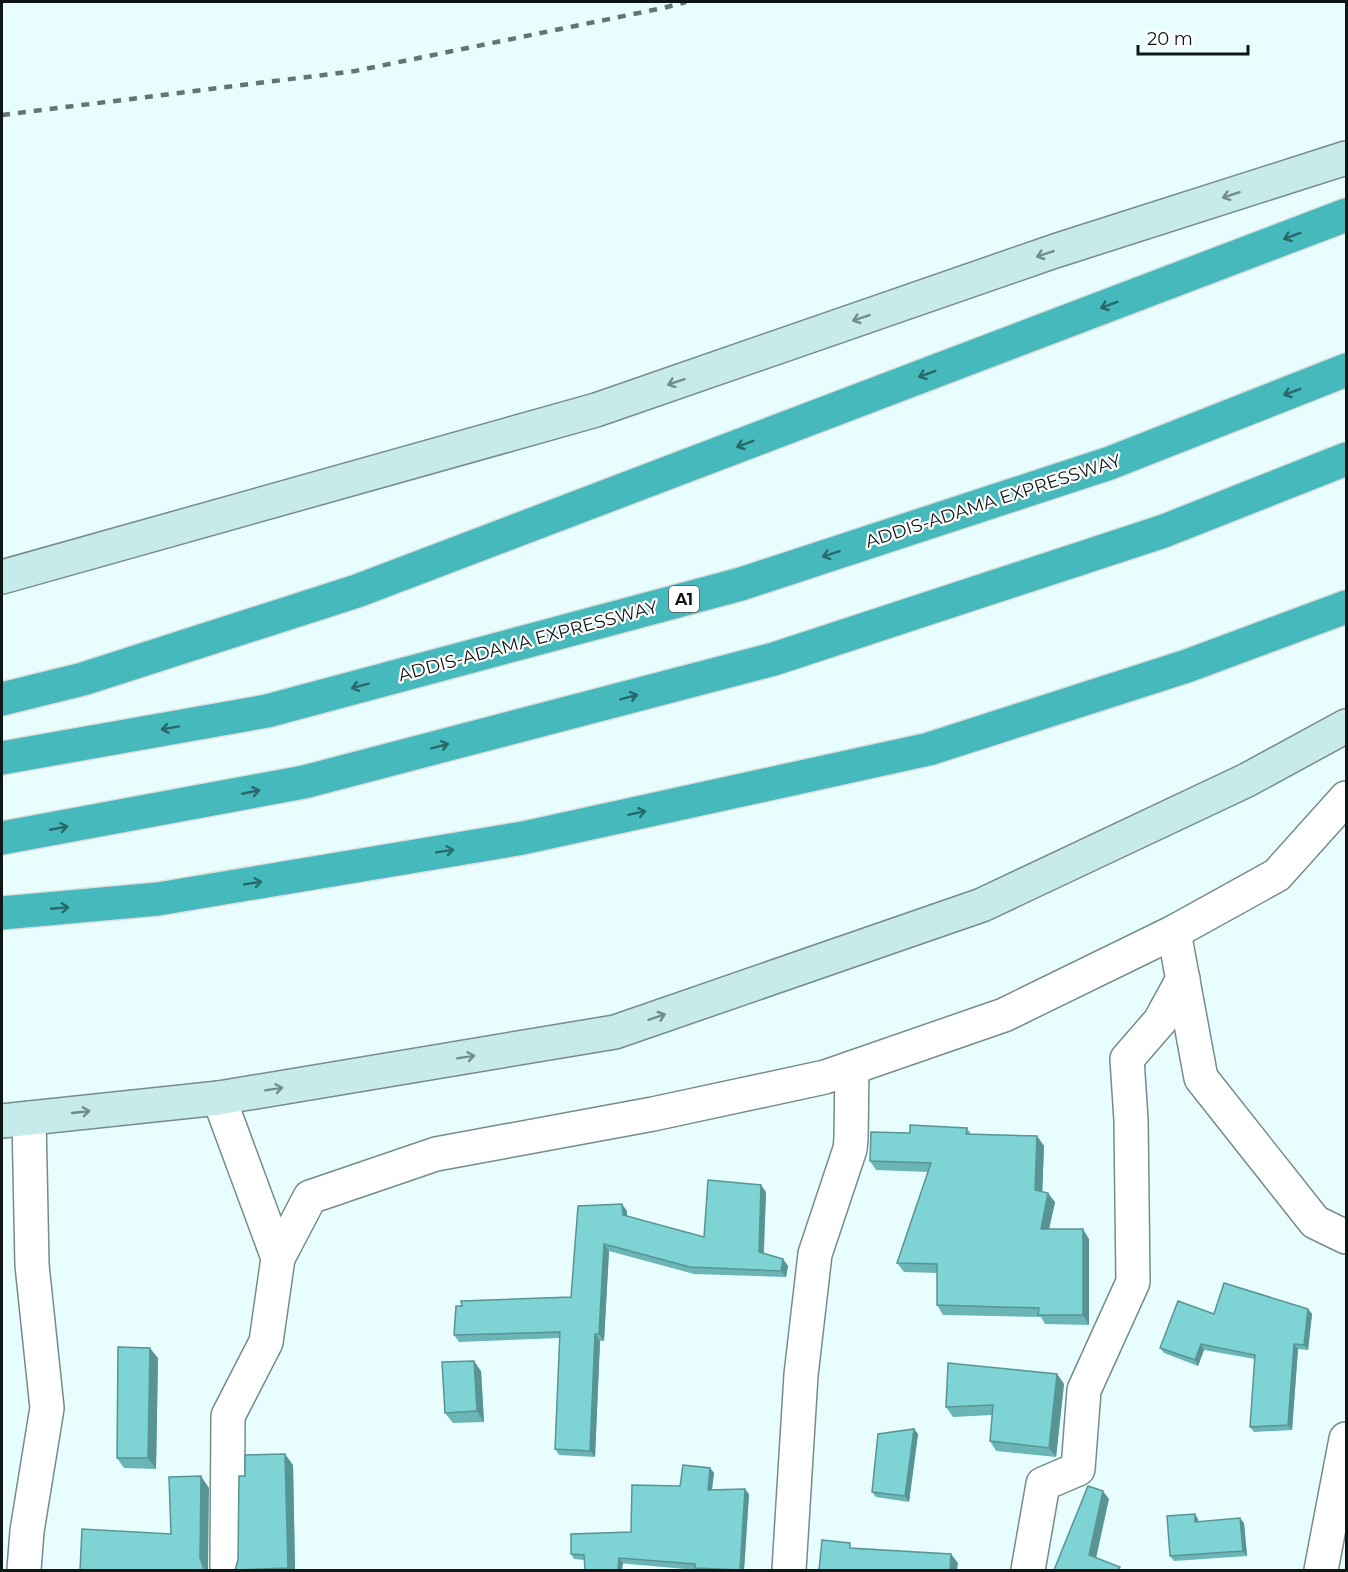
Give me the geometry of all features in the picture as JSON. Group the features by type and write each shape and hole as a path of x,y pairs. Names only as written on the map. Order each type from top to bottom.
{"highway":[{"path":"2,699 83,679 357,591 1347,215"},
{"name":"ADDIS-ADAMA EXPRESSWAY","path":"2,758 267,711 741,584 1110,463 1347,370"},
{"path":"2,838 304,782 774,659 1164,531 1347,459"},
{"path":"2,913 158,898 523,838 929,749 1187,666 1347,607"}],"street":[{"path":"2,577 596,410 1055,251 1347,158"},
{"path":"24,1570 27,1531 47,1408 15,1119 219,1098 615,1032 982,905 1247,780 1347,726"},
{"path":"227,1570 228,1416 266,1341 278,1258 310,1197 436,1154 653,1114 825,1077 1004,1016 1174,932 1277,876 1347,798"},
{"path":"1174,932 1201,1078 1315,1222 1347,1237"},
{"path":"1028,1570 1043,1484 1078,1469 1084,1390 1132,1282 1131,1120 1127,1059 1160,1021 1183,978"},
{"path":"789,1570 801,1376 815,1254 850,1149 852,1068"},
{"path":"219,1098 278,1258"},
{"path":"1321,1570 1347,1439"}],"building":[{"path":"910,1125 967,1128 966,1134 1037,1136 1035,1190 1048,1193 1041,1229 1083,1229 1083,1315 1038,1315 1039,1308 937,1305 937,1264 897,1263 931,1163 870,1161 871,1132 910,1133"},
{"path":"708,1180 761,1185 759,1252 783,1259 781,1271 690,1267 604,1244 599,1334 595,1334 590,1451 555,1449 560,1332 454,1335 456,1306 462,1306 461,1301 571,1297 578,1206 622,1204 623,1215 704,1237"},
{"path":"1224,1283 1308,1309 1304,1345 1294,1344 1288,1425 1250,1427 1255,1355 1201,1344 1195,1360 1160,1348 1178,1301 1214,1314"},
{"path":"118,1347 150,1348 148,1458 117,1458"},
{"path":"474,1361 477,1411 445,1413 442,1362"},
{"path":"948,1363 1057,1374 1049,1448 990,1441 993,1405 946,1407"},
{"path":"914,1429 905,1496 872,1492 878,1434"},
{"path":"285,1454 288,1568 235,1570 238,1560 239,1476 245,1476 245,1455"},
{"path":"683,1465 710,1468 708,1490 745,1489 740,1570 695,1568 695,1564 619,1558 618,1570 585,1570 584,1555 571,1554 571,1534 631,1532 632,1485 680,1486"},
{"path":"201,1476 200,1558 204,1570 80,1570 82,1529 171,1534 169,1477"},
{"path":"1088,1486 1103,1491 1089,1555 1120,1567 1118,1570 1054,1570"},
{"path":"1195,1514 1195,1522 1240,1518 1243,1551 1170,1556 1167,1516"},
{"path":"822,1540 850,1543 850,1548 951,1554 950,1570 819,1570"}],"railway":[{"path":"2,115 355,71 686,2"}]}
